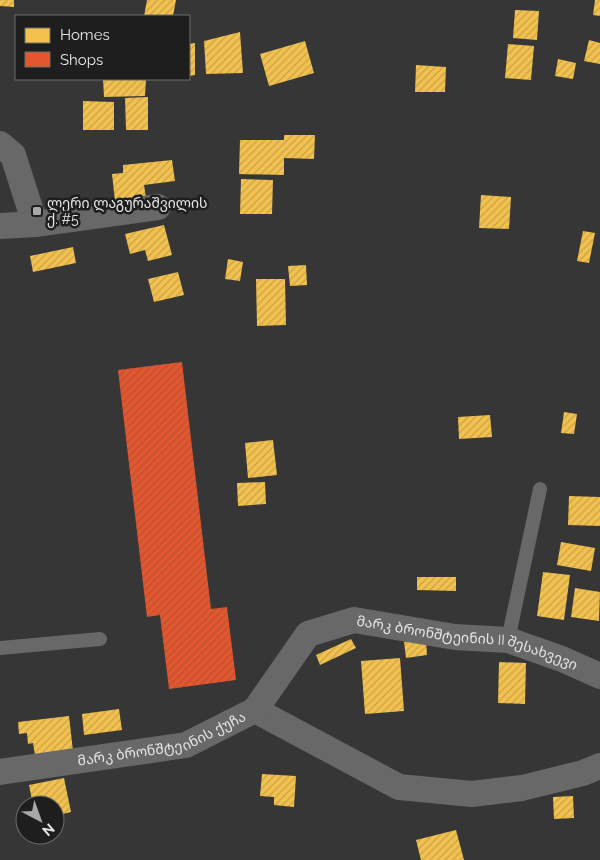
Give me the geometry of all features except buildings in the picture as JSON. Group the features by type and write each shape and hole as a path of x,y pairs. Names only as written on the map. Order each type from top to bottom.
{"street":[{"path":"0,144 13,155 35,224"},
{"path":"0,226 35,224 158,207"},
{"name":"მარკ ბრონშტეინის II შესახვევი","path":"254,710 308,634 354,620 455,637 508,640 562,659 600,676"},
{"name":"მარკ ბრონშტეინის ქუჩა","path":"0,772 186,745 254,710 399,786 472,794 522,788 583,773 600,766"}],"lane":[{"path":"508,640 540,489"},
{"path":"0,648 100,639"}],"place":[{"name":"ლერი ლაგურაშვილის ქ. #5","path":"37,211"}]}
